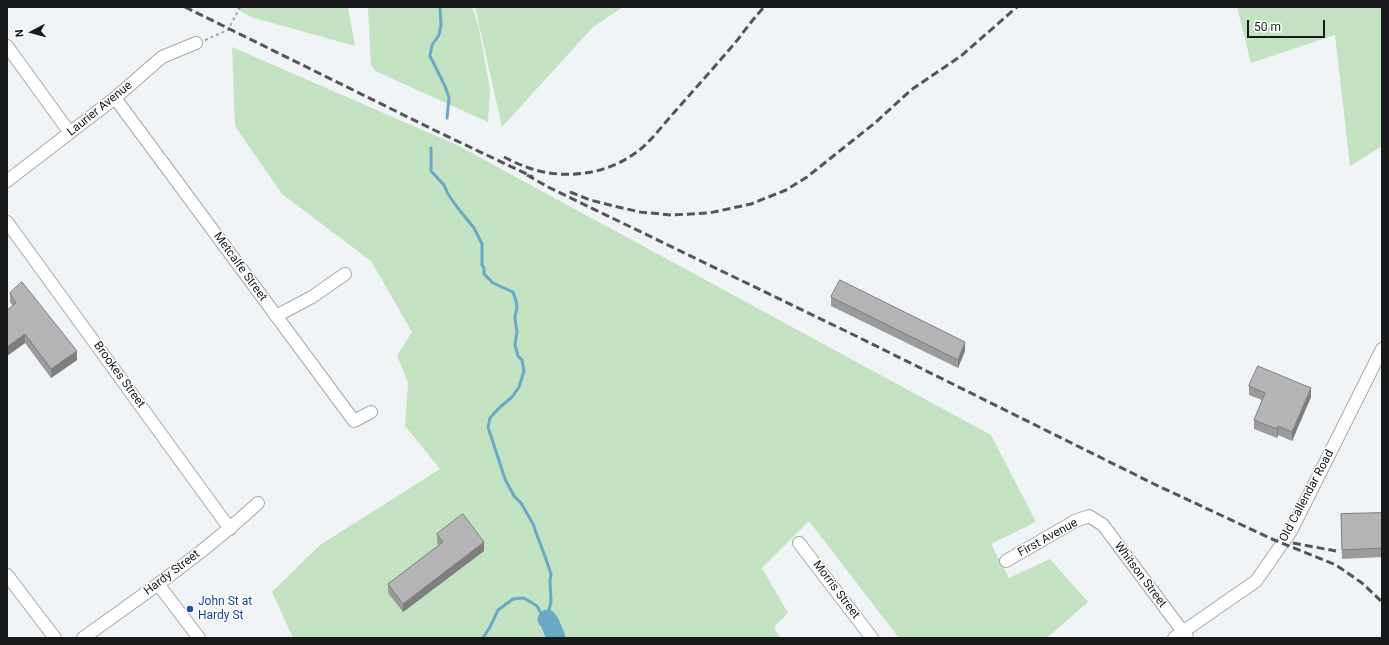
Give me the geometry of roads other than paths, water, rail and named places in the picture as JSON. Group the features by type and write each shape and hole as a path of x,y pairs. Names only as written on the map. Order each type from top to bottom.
{"street":[{"name":"Laurier Avenue","path":"7,181 115,98 162,57 196,43"},
{"path":"7,46 70,133"},
{"name":"Metcalfe Street","path":"115,98 354,421 371,412"},
{"name":"Brookes Street","path":"7,222 230,529"},
{"path":"276,316 312,297 345,274"},
{"name":"Old Callendar Road","path":"1182,636 1256,581 1292,531 1382,349"},
{"name":"Hardy Street","path":"83,638 158,584 230,529 258,503"},
{"name":"Whitson Street","path":"1089,516 1103,525 1182,636"},
{"name":"First Avenue","path":"1006,561 1075,521 1089,516"},
{"name":"Morris Street","path":"799,543 872,638"},
{"path":"7,575 55,638"},
{"path":"158,584 198,638"}],"waterway":[{"path":"440,7 441,25 439,35 432,45 430,56 445,86 449,98 447,118"},
{"path":"431,148 431,171 444,185 457,207 474,228 482,244 482,265 484,268 484,274 493,283 513,292 516,301 517,307 515,317 517,331 515,345 518,356 522,360 524,371 519,387 512,397 490,418 488,427 505,479 514,496 521,503 534,526 551,574 551,601 547,619 542,615 537,606 524,598 513,599 498,610 483,638"},
{"path":"547,619 556,638"}],"railway":[{"path":"185,7 434,130 533,177"},
{"path":"504,157 526,167 544,172 574,174 603,169 617,164 631,156 643,147 657,132 732,47 764,7"},
{"path":"570,192 590,200 618,207 640,212 671,215 709,213 751,204 786,190 807,177 876,122 911,90 961,56 1017,7"},
{"path":"527,175 548,187 856,336 1154,484 1272,539 1336,565 1362,583 1382,602"},
{"path":"1293,543 1336,551"}],"place":[{"name":"John St at Hardy St","path":"190,609"}]}
